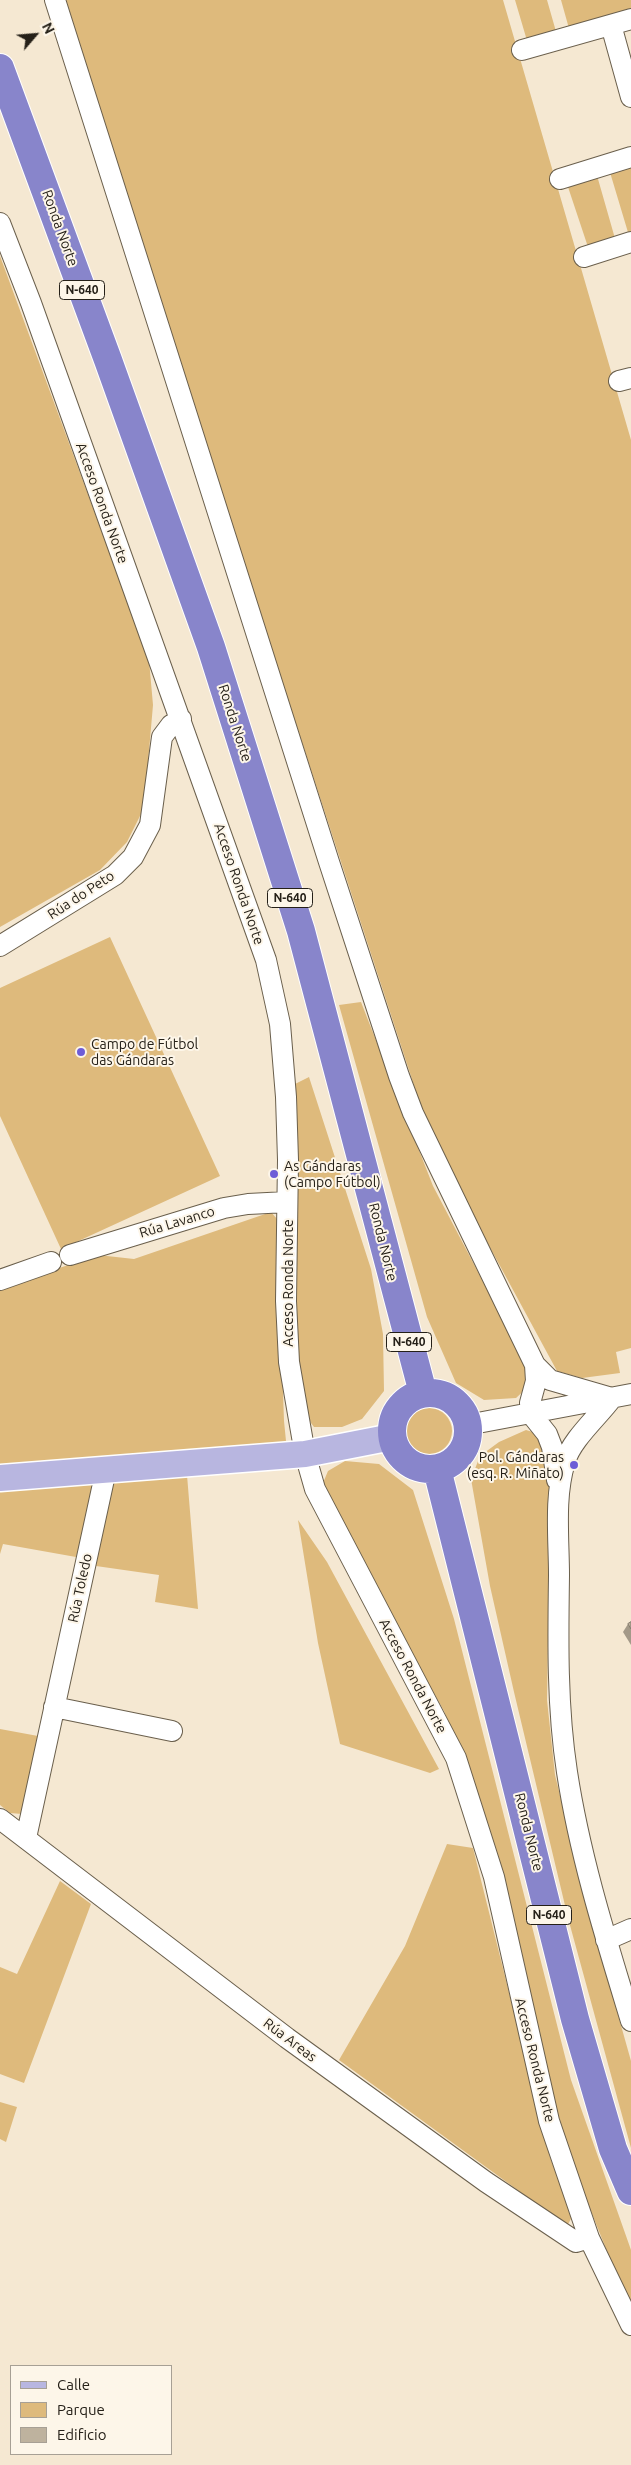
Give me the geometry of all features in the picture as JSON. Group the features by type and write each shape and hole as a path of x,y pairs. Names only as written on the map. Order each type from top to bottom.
{"highway":[{"name":"Ronda Norte","path":"0,68 108,360 214,656 301,931 423,1393"},
{"path":"423,1393 435,1393 447,1397 460,1409 468,1425 468,1437 461,1453 448,1465 437,1469 413,1466 403,1459 395,1449 392,1437 392,1425 395,1414 412,1397 423,1393"},
{"name":"Ronda Norte","path":"437,1469 575,2019 613,2148 631,2191"}],"main road":[{"path":"0,1478 305,1454 392,1437"}],"street":[{"path":"55,0 399,1076 418,1122 535,1365 550,1380 612,1398"},
{"path":"522,50 631,19"},
{"path":"610,25 631,97"},
{"path":"560,179 631,158"},
{"name":"Acceso Ronda Norte","path":"0,224 181,719 266,960 280,1024 286,1097 286,1301 289,1362 305,1454 320,1498 456,1758 494,1877 549,2120 589,2238 631,2325"},
{"path":"584,257 631,242"},
{"name":"Rúa do Peto","path":"0,946 115,874 133,857 150,824 162,736 172,725 181,719"},
{"name":"Rúa Lavanco","path":"70,1255 224,1208 248,1204 287,1202"},
{"path":"0,1280 51,1262"},
{"path":"535,1365 536,1381 530,1403 531,1414 547,1434 552,1447 560,1494"},
{"path":"468,1425 631,1394"},
{"path":"612,1398 598,1418 586,1427 565,1460 560,1494 558,1621 561,1715 567,1771 580,1844 606,1940 631,2021"},
{"name":"Rúa Toledo","path":"26,1838 106,1470"},
{"path":"54,1707 172,1731"},
{"name":"Rúa Areas","path":"0,1819 287,2038 486,2182 576,2242 589,2238"},
{"path":"606,1940 631,1929"}],"green space":[{"path":"66,0 503,0 631,440 631,1348 616,1352 620,1373 582,1378 557,1371 461,1194 424,1116 217,482"},
{"path":"515,0 547,0 557,35 528,44"},
{"path":"561,0 631,0 631,14 570,32"},
{"path":"631,162 631,238 630,239 609,169"},
{"path":"596,172 616,242 589,250 566,181"},
{"path":"0,256 149,660 153,705 144,808 127,842 100,870 0,927"},
{"name":"Campo de Fútbol das Gándaras","path":"110,937 220,1176 61,1249 0,1116 0,988"},
{"path":"361,1002 433,1186 524,1360 531,1384 516,1398 484,1400 456,1383 427,1317 339,1005"},
{"path":"309,1077 371,1269 383,1334 384,1391 362,1419 342,1427 314,1427 306,1411 298,1360 296,1329 297,1204 295,1084"},
{"path":"271,1212 277,1219 286,1441 277,1446 0,1469 0,1288 98,1255 134,1259"},
{"path":"425,1408 433,1408 442,1412 448,1418 452,1431 448,1444 442,1450 433,1454 425,1454 416,1450 410,1444 406,1435 406,1427 410,1418 416,1412"},
{"path":"526,1430 536,1433 551,1453 547,1700 555,1775 586,1901 631,2061 631,2148 568,1918 490,1586 471,1479 480,1456 499,1442"},
{"path":"345,1461 379,1464 413,1490 454,1619 571,2080 631,2250 631,2305 621,2286 574,2169 549,2083 480,1805 444,1711 370,1581 323,1483 328,1471"},
{"path":"187,1475 198,1609 155,1602 159,1575 96,1566 113,1481"},
{"path":"88,1479 93,1489 92,1498 76,1557 3,1544 0,1554 0,1489"},
{"path":"298,1520 327,1562 439,1769 430,1773 340,1744 318,1643"},
{"path":"0,1729 38,1736 22,1814 10,1813 0,1805"},
{"path":"447,1844 473,1848 550,2157 572,2217 567,2226 339,2060 405,1946"},
{"path":"60,1881 91,1904 24,2083 0,2074 0,1967 17,1974"},
{"path":"0,2102 17,2107 6,2142 0,2139"}],"place":[{"name":"Campo de Fútbol das Gándaras","path":"81,1052"},
{"name":"As Gándaras (Campo Fútbol)","path":"274,1174"},
{"name":"Pol. Gándaras (esq. R. Miñato)","path":"574,1465"}]}
